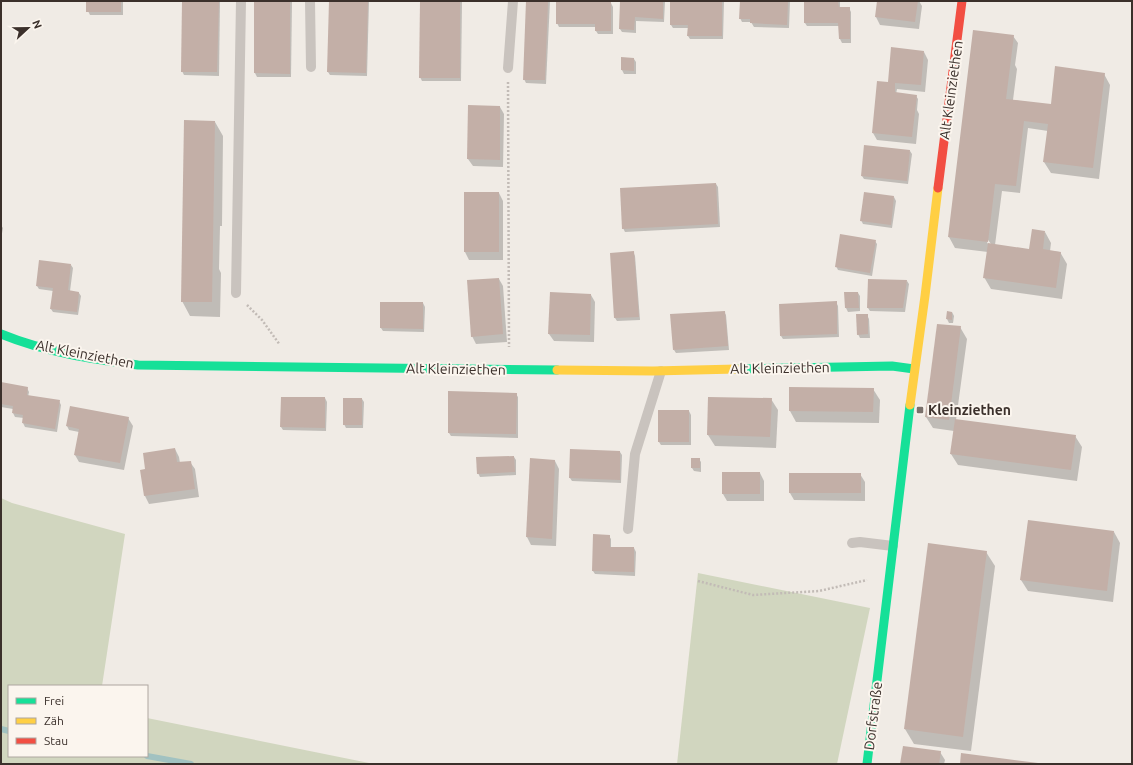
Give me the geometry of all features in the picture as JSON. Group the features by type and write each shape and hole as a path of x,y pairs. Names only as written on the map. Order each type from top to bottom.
{"street":[{"name":"Alt Kleinziethen","path":"879,668 914,369 926,290 941,159 962,1"},
{"name":"Alt Kleinziethen","path":"1,334 14,340 59,352 98,360 138,365 661,371 892,366 914,369"},
{"name":"Dorfstraße","path":"867,764 879,668"}],"lane":[{"path":"236,293 241,1"},
{"path":"310,1 311,67"},
{"path":"508,68 513,1"},
{"path":"628,530 635,454 661,371"},
{"path":"852,543 860,542 893,546"}],"path":[{"path":"508,68 509,370"},
{"path":"236,293 262,320 280,345 282,366"},
{"path":"698,581 753,595 819,591 889,575"}],"green space":[{"path":"1,498 12,503 125,534 102,685 8,685 8,757 148,757 148,718 374,764 1,764"},
{"path":"698,573 870,608 837,764 677,764"}],"building":[{"path":"86,1 121,1 121,12 86,12"},
{"path":"182,1 219,1 217,72 181,72"},
{"path":"254,1 290,1 290,74 254,73"},
{"path":"329,1 368,1 366,73 327,72"},
{"path":"420,1 460,1 460,78 419,78"},
{"path":"526,1 548,1 545,80 523,80"},
{"path":"556,1 611,2 611,31 595,31 595,24 556,24"},
{"path":"620,1 663,1 663,19 635,17 634,30 619,29"},
{"path":"670,1 722,1 722,36 687,36 688,25 670,25"},
{"path":"740,1 788,1 787,25 750,23 750,19 739,19"},
{"path":"804,1 838,1 839,7 850,7 850,39 839,39 838,23 804,23"},
{"path":"877,1 918,1 915,22 875,17"},
{"path":"973,30 1014,35 1006,99 1051,104 1055,66 1105,73 1093,168 1043,162 1048,124 1024,121 1016,186 995,184 988,242 948,237"},
{"path":"891,47 924,51 921,85 895,83 895,92 917,95 912,137 872,133 877,81 888,82"},
{"path":"621,57 634,58 634,71 621,70"},
{"path":"468,105 500,106 500,160 467,159"},
{"path":"184,120 215,121 212,302 181,302"},
{"path":"864,145 910,150 907,181 861,176"},
{"path":"716,183 718,224 622,229 620,188"},
{"path":"464,192 499,192 499,252 464,252"},
{"path":"864,192 894,196 891,225 860,221"},
{"path":"1032,229 1045,231 1043,249 1061,252 1056,288 983,278 988,243 1029,249"},
{"path":"840,234 876,240 870,273 835,267"},
{"path":"634,251 639,317 614,318 610,253"},
{"path":"39,260 71,264 68,290 79,292 77,312 50,309 53,288 36,286"},
{"path":"499,278 503,334 471,337 467,280"},
{"path":"868,279 907,280 903,308 867,308"},
{"path":"550,292 591,294 590,335 548,334"},
{"path":"844,292 858,292 859,308 845,308"},
{"path":"837,301 837,334 780,336 779,304"},
{"path":"380,302 423,302 423,329 380,328"},
{"path":"725,311 728,346 673,350 670,314"},
{"path":"947,311 952,312 952,320 946,319"},
{"path":"856,314 868,314 868,334 857,335"},
{"path":"937,324 961,326 949,420 925,417"},
{"path":"1,382 28,387 27,395 60,400 55,429 22,423 23,415 12,413 13,406 1,404"},
{"path":"789,387 874,388 873,412 789,411"},
{"path":"448,391 517,393 516,434 448,433"},
{"path":"281,397 325,397 325,428 280,427"},
{"path":"708,397 772,398 770,437 707,435"},
{"path":"343,398 362,398 362,425 343,425"},
{"path":"70,406 129,417 120,463 74,455 79,429 66,426"},
{"path":"658,410 689,410 689,442 658,442"},
{"path":"955,419 1076,435 1071,470 950,454"},
{"path":"175,448 177,462 191,461 195,489 144,496 140,470 145,469 143,453"},
{"path":"570,449 620,451 620,480 569,478"},
{"path":"514,456 515,472 477,474 476,457"},
{"path":"530,458 555,460 552,539 526,537"},
{"path":"691,458 700,458 700,468 691,468"},
{"path":"722,472 760,472 760,494 722,494"},
{"path":"789,473 861,473 861,493 789,493"},
{"path":"1028,520 1114,531 1107,591 1020,580"},
{"path":"593,534 610,535 610,547 634,547 634,572 592,571"},
{"path":"928,543 987,551 963,737 904,729"},
{"path":"903,746 941,751 939,764 900,764"},
{"path":"961,753 1038,763 1038,764 960,764"}],"waterway":[{"path":"1,729 8,731"},
{"path":"148,756 191,764"}],"traffic: fast":[{"path":"1,334 34,346 51,350 138,365 557,370"},
{"path":"737,369 892,366 914,369"},
{"path":"867,764 910,405"}],"traffic: slow":[{"path":"910,405 938,188"},
{"path":"557,370 653,371 737,369"}],"traffic: jam":[{"path":"938,188 962,1"}],"place":[{"name":"Kleinziethen","path":"920,410"}]}
